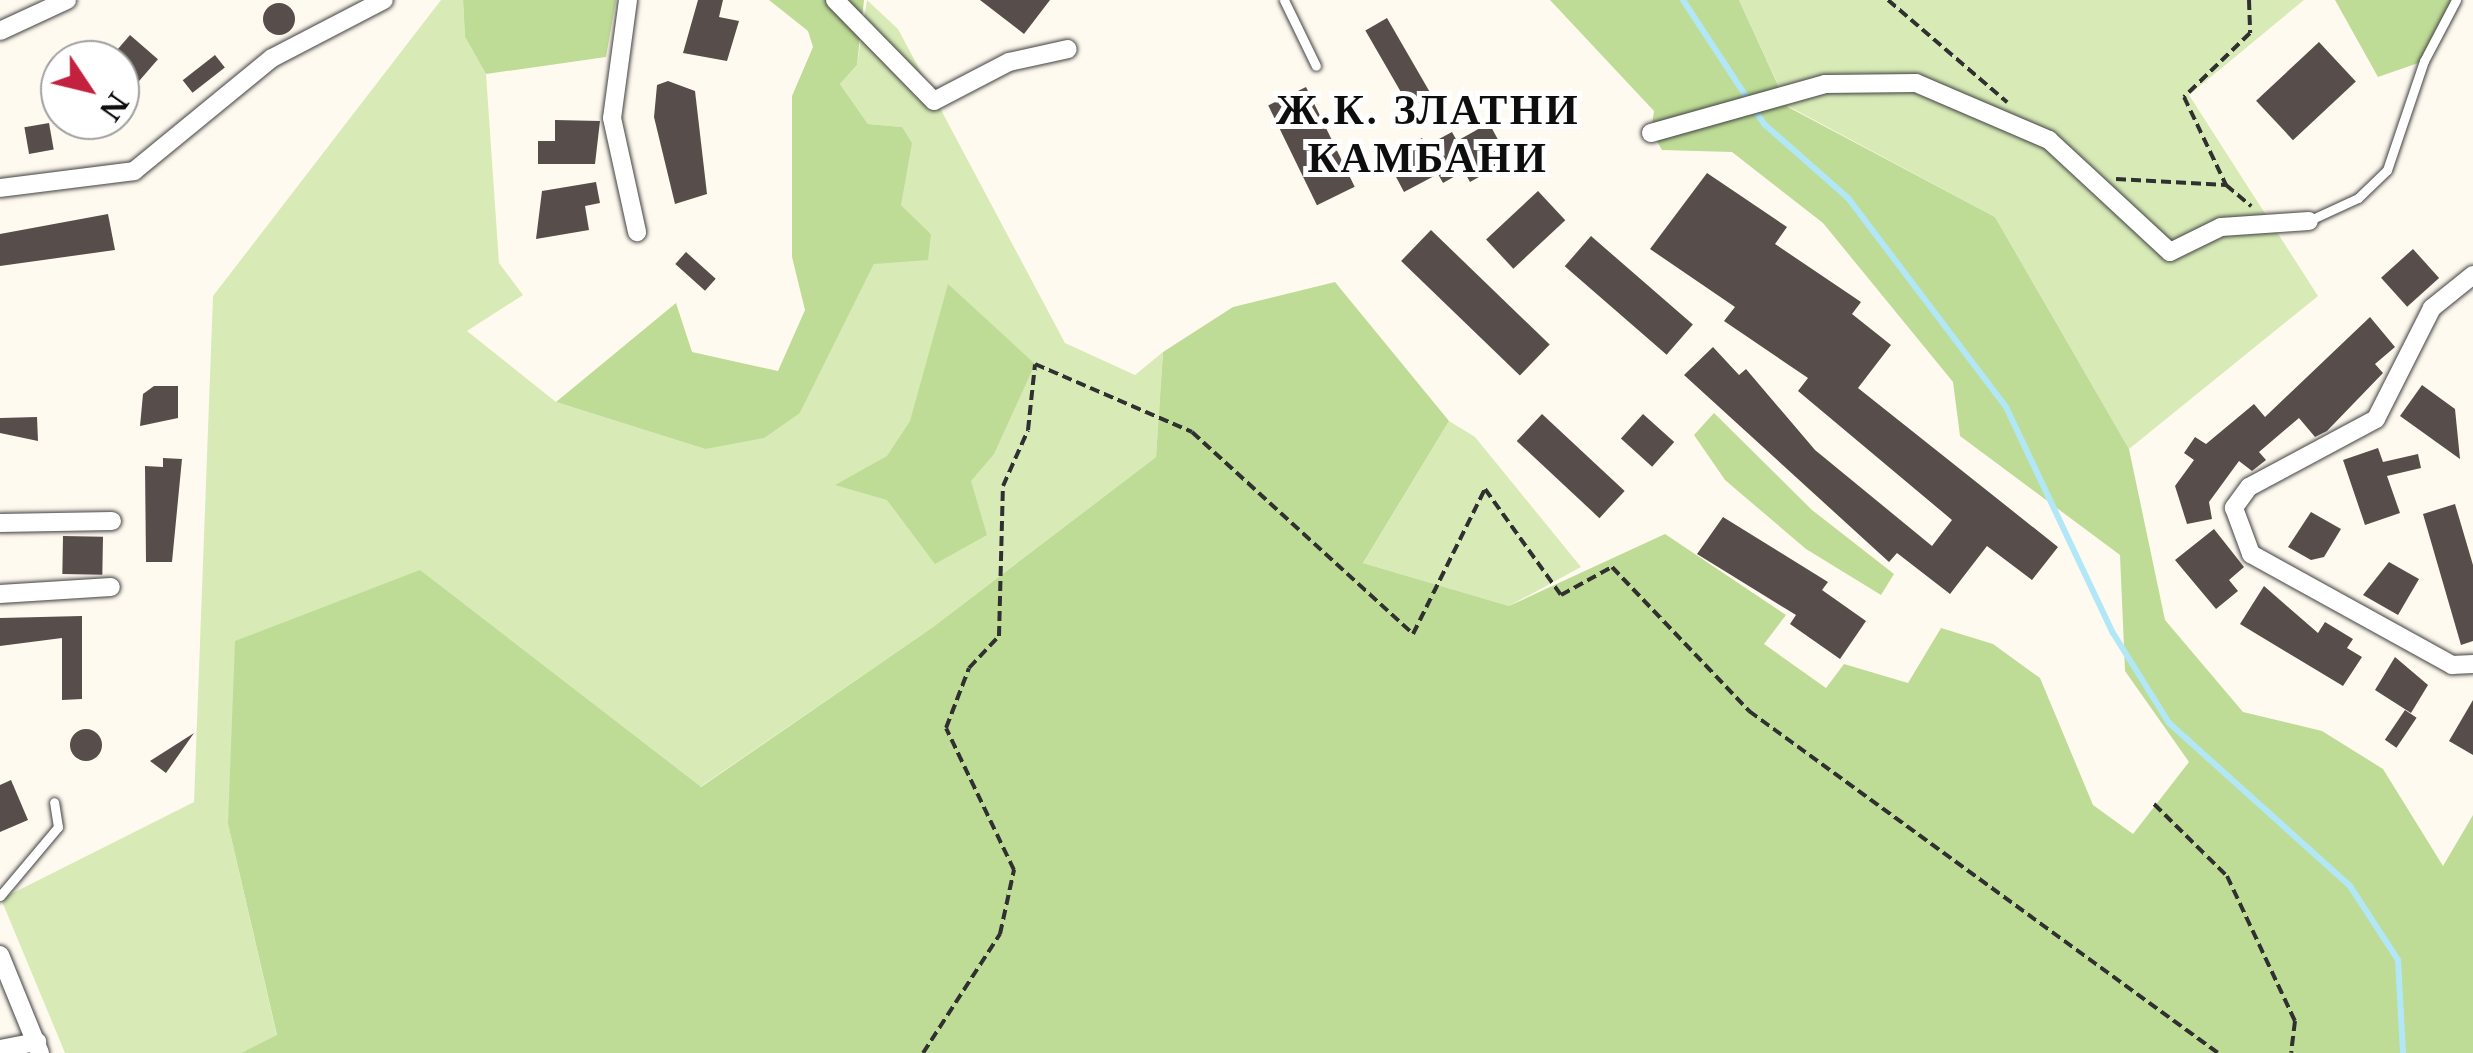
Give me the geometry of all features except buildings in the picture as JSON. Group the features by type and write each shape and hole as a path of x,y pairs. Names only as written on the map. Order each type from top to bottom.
{"street":[{"path":"0,31 67,0"},
{"path":"0,188 134,171 272,58 384,0"},
{"path":"628,0 612,118 637,232"},
{"path":"836,0 934,100 1009,62 1068,49"},
{"path":"1651,133 1825,84 1916,83 2049,140 2170,252 2221,227 2309,221"},
{"path":"2473,275 2432,308 2376,419 2249,488 2234,508 2250,554 2452,665 2473,664"},
{"path":"0,523 112,522"},
{"path":"0,594 111,586"},
{"path":"0,955 38,1048 0,1049"}],"lane":[{"path":"1284,0 1316,66"},
{"path":"2309,221 2358,198 2387,170 2424,61 2456,0"},
{"path":"0,896 58,827 54,802"}],"path":[{"path":"1888,0 2020,113"},
{"path":"2249,0 2250,33 2184,98 2226,185 2256,210"},
{"path":"2099,169 2116,178 2226,185"},
{"path":"924,1053 1000,934 1014,870 946,728 969,668 1000,636 1002,486 1028,430 1035,364 1192,432 1413,634 1485,489 1561,595 1612,567 1749,712 2218,1053"},
{"path":"2154,804 2226,876 2295,1021 2292,1053"}],"green space":[{"path":"441,0 463,0 465,37 486,74 499,263 523,295 467,331 556,402 705,449 800,413 874,264 931,234 901,205 902,127 868,124 840,84 857,65 867,0 898,29 1065,343 1135,375 1163,352 1156,457 933,627 700,787 558,684 228,824 277,1036 241,1053 65,1053 1,899 194,802 213,296"},
{"path":"463,0 616,0 606,57 486,74 465,37"},
{"path":"769,0 864,0 857,65 840,84 868,124 902,127 912,143 901,205 931,234 928,260 874,264 800,413 764,438 705,449 556,402 676,303 692,352 778,371 805,310 792,257 792,96 813,47 808,31"},
{"path":"1550,0 1739,0 1788,107 1995,217 2129,449 2165,620 2243,712 2322,731 2383,769 2443,866 2473,815 2473,1053 241,1053 277,1035 228,824 235,641 420,570 701,787 933,627 1156,457 1163,352 1233,307 1335,282 1449,421 1363,563 1509,606 1665,534 1786,615 1764,644 1826,688 1844,664 1908,683 1941,628 1993,644 2040,678 2093,805 2133,834 2189,762 2125,671 2120,555 1960,436 1953,382 1823,223 1732,152 1662,150 1651,131 1654,111"},
{"path":"1739,0 2304,0 2189,95 2318,296 2129,449 1995,217 1788,106"},
{"path":"2335,0 2456,0 2424,61 2378,77"},
{"path":"948,284 1035,364 994,454 971,481 987,535 935,564 887,500 835,485 887,456 910,421"},
{"path":"1714,413 1812,510 1894,574 1881,595 1806,549 1725,480 1694,435"},
{"path":"1449,421 1475,437 1581,567 1509,606 1363,563"}],"waterway":[{"path":"1683,0 1764,124 1848,198 2006,407 2113,633 2169,723 2350,886 2398,960 2403,1053"}],"district":[{"name":"Ж.К. ЗЛАТНИ КАМБАНИ","path":"1428,133"}]}
